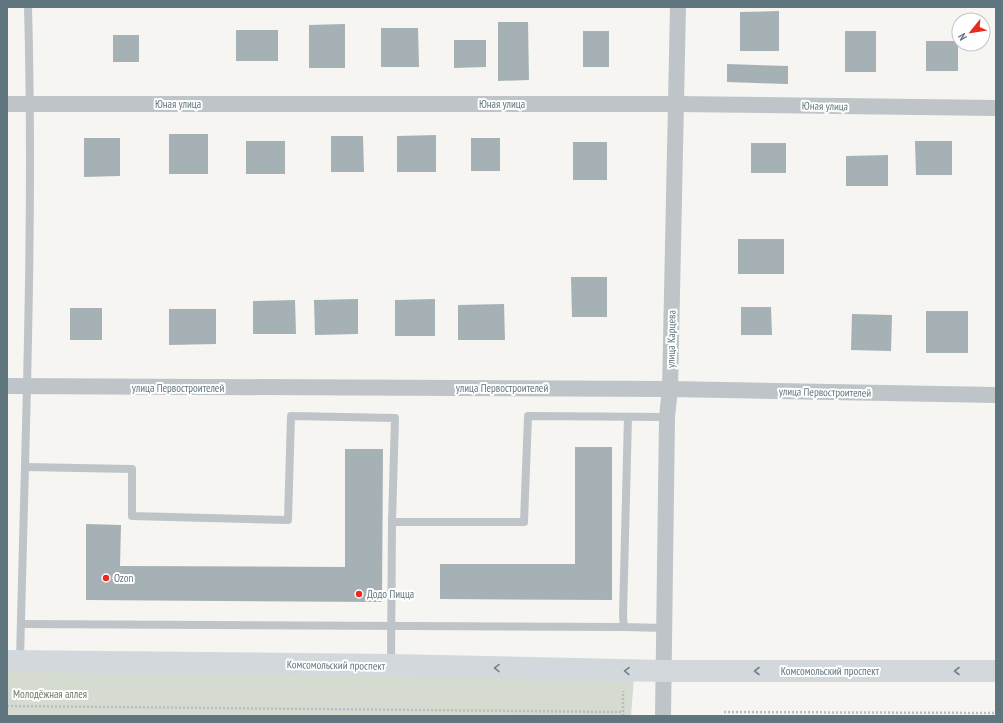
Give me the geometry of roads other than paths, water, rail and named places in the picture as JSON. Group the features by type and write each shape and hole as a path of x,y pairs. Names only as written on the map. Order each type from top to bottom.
{"main road":[{"name":"Комсомольский проспект","path":"14,661 391,665 664,671 996,671"}],"street":[{"name":"улица Карцева","path":"664,671 667,417 670,389 678,7"},
{"name":"Юная улица","path":"7,104 675,104 996,108"},
{"name":"улица Первостроителей","path":"7,386 670,389 996,395"},
{"path":"664,671 664,716"}],"lane":[{"path":"14,661 21,624 27,387 31,104 28,7"},
{"path":"25,467 132,469 132,516 288,520 291,416 395,418 392,522 391,665"},
{"path":"392,522 524,522 528,416 667,417"},
{"path":"624,627 623,616 628,417"},
{"path":"21,624 665,628"}],"place":[{"name":"Ozon","path":"106,578"},
{"name":"Додо Пицца","path":"359,594"}],"park label":[{"name":"Молодёжная аллея","path":"50,694"}]}
